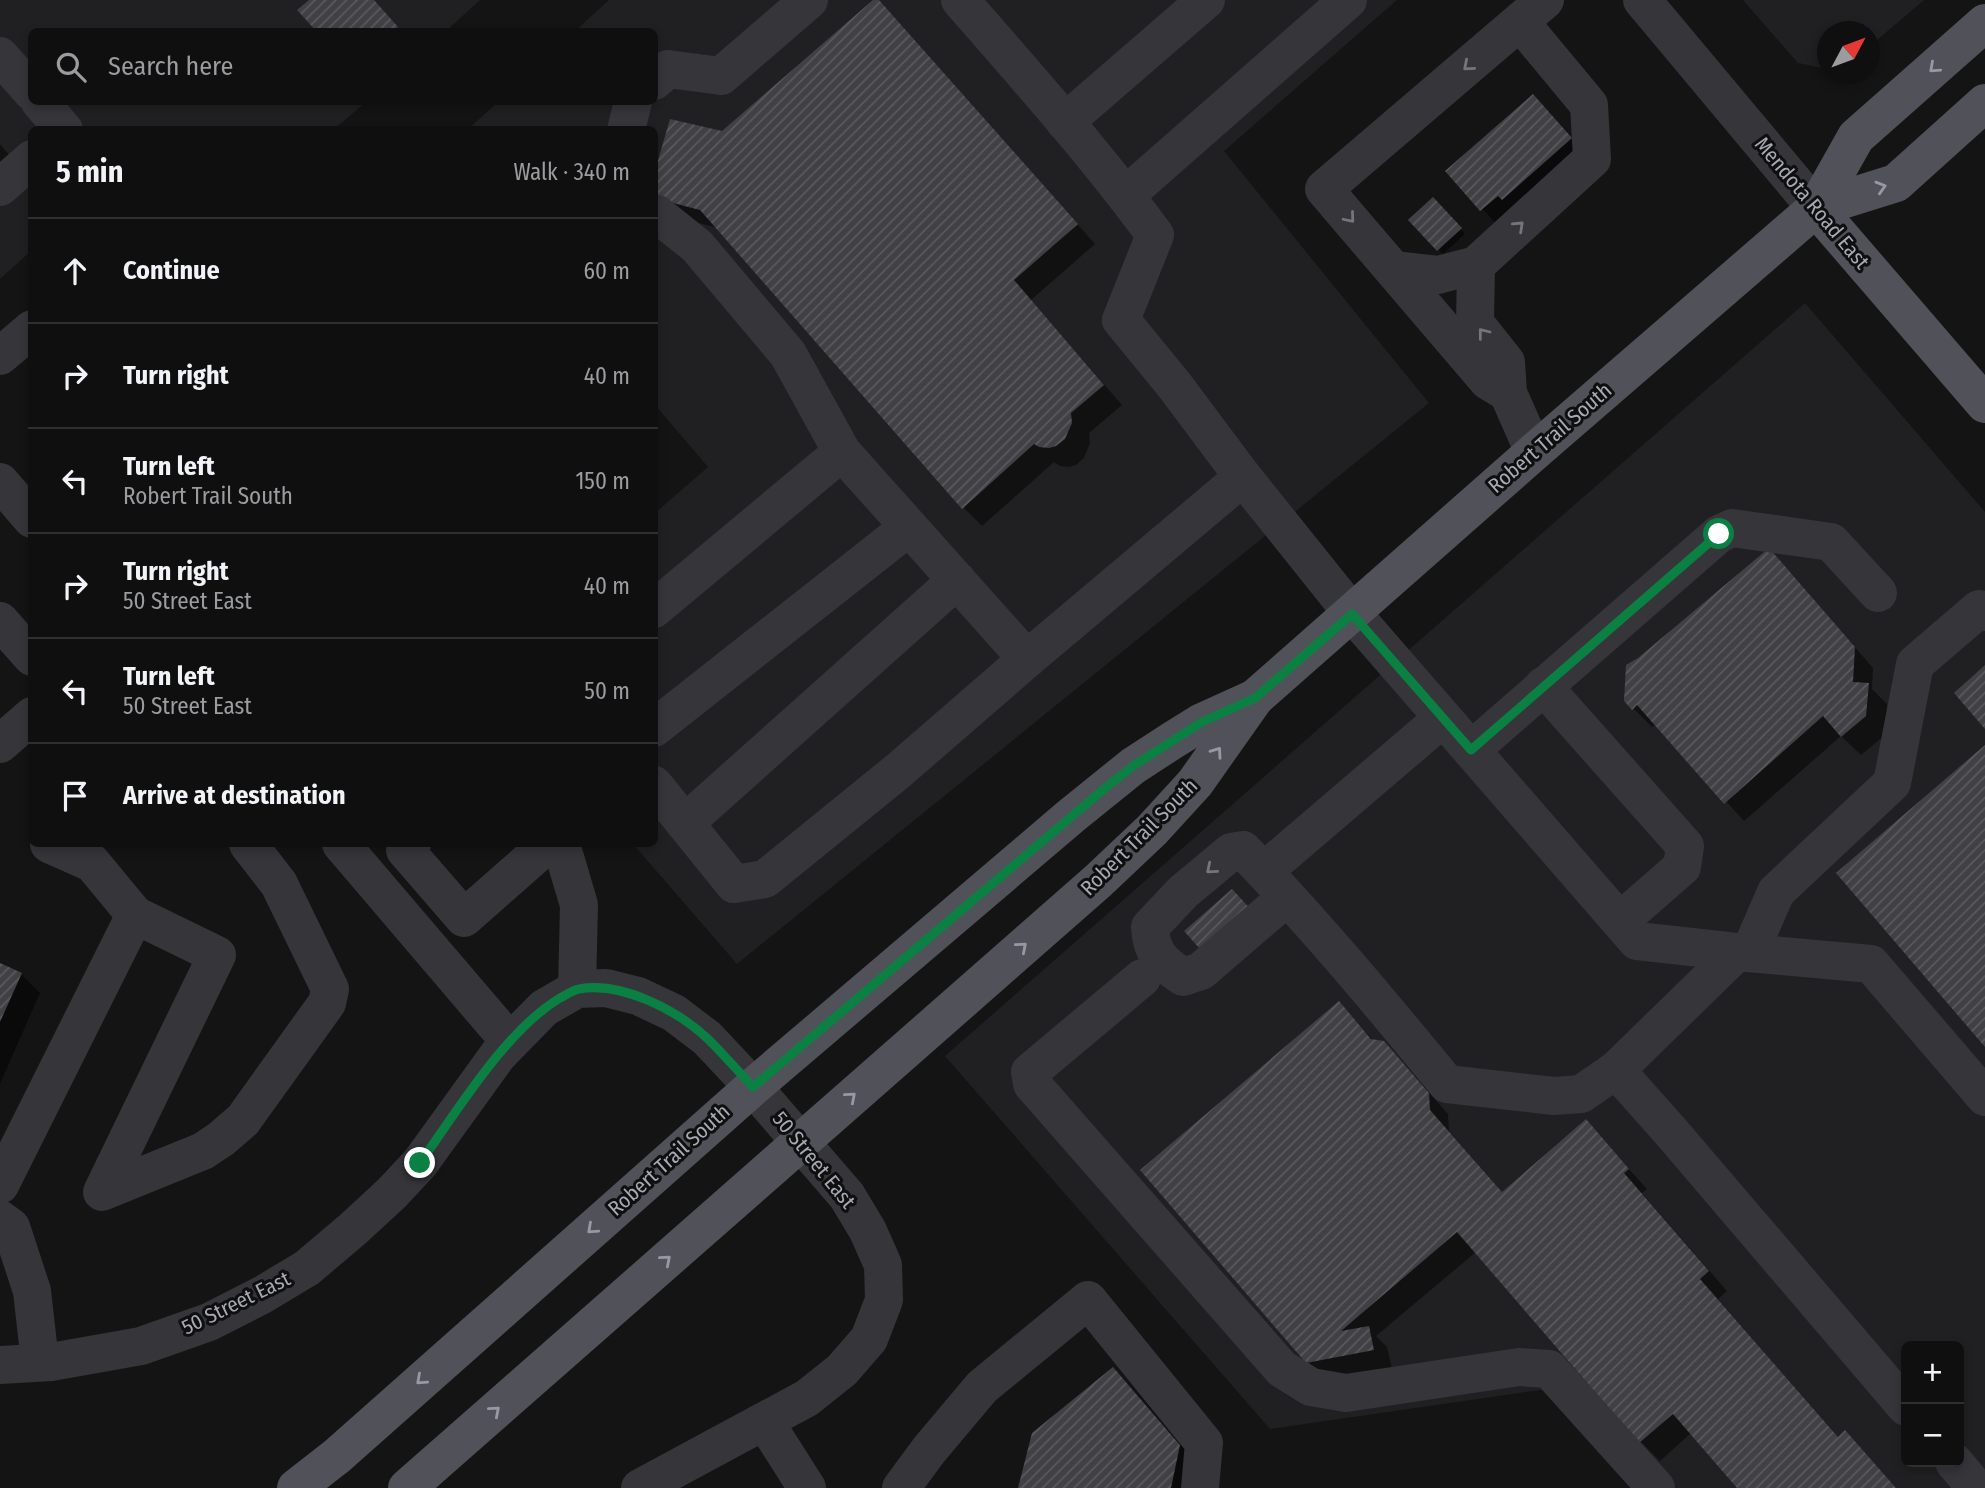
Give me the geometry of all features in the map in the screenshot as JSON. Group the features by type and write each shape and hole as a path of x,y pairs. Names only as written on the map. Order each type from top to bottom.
{"main road":[{"path":"1816,208 1856,137 1985,23"},
{"path":"1816,208 1896,183 1985,103"},
{"name":"Mendota Road East","path":"1816,208 1985,404"},
{"name":"Robert Trail South","path":"407,1488 1098,881 1152,830 1201,775 1255,698 1816,208"},
{"name":"Robert Trail South","path":"296,1488 337,1456 753,1087 1071,816 1133,766 1202,722 1255,698"}],"street":[{"path":"658,78 668,69 721,76 809,0"},
{"path":"960,0 1126,195 1155,235 1121,320 1352,614 1637,941 1871,964 1985,1097"},
{"path":"1065,122 1206,0"},
{"path":"1126,195 1348,0"},
{"name":"Mendota Road East","path":"1642,0 1816,208"},
{"path":"1394,270 1438,275 1476,265 1592,159 1590,105 1532,11 1324,189 1488,381 1508,393"},
{"path":"0,57 28,88"},
{"path":"43,105 61,126"},
{"path":"627,126 632,105"},
{"path":"0,187 28,162"},
{"path":"658,215 697,246 788,354 842,452 1027,659"},
{"path":"1476,265 1475,323 1506,362 1508,393 1534,452"},
{"path":"0,356 28,332"},
{"path":"658,606 842,452"},
{"path":"658,790 734,884 765,879 898,771 1243,477"},
{"path":"0,482 28,514"},
{"path":"658,725 909,527"},
{"path":"1471,750 1719,534 1731,528 1831,542 1878,593"},
{"path":"685,823 957,580"},
{"path":"1443,718 1275,884 1389,1013 1447,1084 1555,1097 1581,1094 1616,1070 1744,952 1776,892 1892,783 1916,664 1979,609 1985,612"},
{"path":"0,621 28,652"},
{"path":"1543,686 1685,846 1682,867 1620,921"},
{"path":"0,744 28,720"},
{"path":"56,847 92,863 135,915 217,955 102,1192 203,1151 221,1139 243,1120 327,1003 330,989 323,972 279,884 250,847"},
{"path":"344,847 510,1042"},
{"path":"408,847 405,850 464,918 545,847"},
{"path":"562,847 579,905 577,989"},
{"path":"0,1185 135,915"},
{"path":"1142,978 1030,1072 1032,1084 1282,1369 1311,1387 1346,1393 1519,1367 1549,1369 1657,1488"},
{"name":"50 Street East","path":"0,1365 40,1362 141,1346 209,1321 262,1295 307,1268 392,1193 420,1163 498,1055 544,1008 577,989 617,990 638,996 674,1013 707,1038 847,1196 869,1231 883,1265 884,1300 869,1339 842,1370 807,1398 640,1488"},
{"path":"1616,1070 1903,1404"},
{"path":"0,1219 11,1227 32,1291 40,1362"},
{"path":"901,1488 982,1387 1088,1300 1204,1443 1200,1488"},
{"path":"765,1422 807,1488"},
{"path":"1958,1467 1976,1488"}],"shaded area":[{"path":"0,0 480,0 449,28 28,28 28,105 362,105 338,126 28,126 28,254 0,279"},
{"path":"609,0 1397,0 1224,151 1429,403 737,964 636,847 658,847 658,510 708,467 658,409 658,126 471,126 495,105 658,105 658,28 578,28"},
{"path":"1743,0 1924,0 1880,37 1880,21 1817,21 1817,67 1798,63"},
{"path":"1805,303 1985,512 1985,1488 1637,1488 1547,1389 1270,1429 945,1056"}],"building":[{"path":"309,0 374,0 398,27 313,28 297,10"},
{"path":"873,0 879,0 1078,224 1014,280 1104,385 1071,413 1072,423 1065,439 1049,448 1034,444 962,509 700,210 658,199 658,160 670,119 722,131"},
{"path":"1533,94 1572,138 1502,200 1498,196 1480,211 1445,171"},
{"path":"1433,197 1462,228 1437,251 1408,220"},
{"path":"1769,548 1855,647 1853,682 1869,683 1866,716 1841,737 1823,716 1724,804 1637,705 1632,710 1624,701 1626,665 1638,658"},
{"path":"1985,665 1985,729 1954,693"},
{"path":"1985,745 1985,1047 1836,873"},
{"path":"1232,889 1257,916 1208,958 1184,931"},
{"path":"0,963 22,973 0,1022"},
{"path":"1339,1001 1371,1039 1384,1041 1429,1093 1430,1110 1502,1192 1586,1119 1629,1169 1624,1173 1709,1271 1700,1279 1838,1437 1845,1430 1896,1488 1737,1488 1673,1414 1639,1443 1457,1232 1341,1331 1369,1326 1374,1350 1306,1363 1140,1170"},
{"path":"1113,1367 1180,1445 1171,1488 1018,1488 1032,1433"}],"route":[{"path":"420,1163 498,1055 544,1008 577,989 606,988 638,996 674,1013 707,1038 753,1087 1133,766 1202,722 1255,698 1352,614 1471,750 1719,534"}]}
